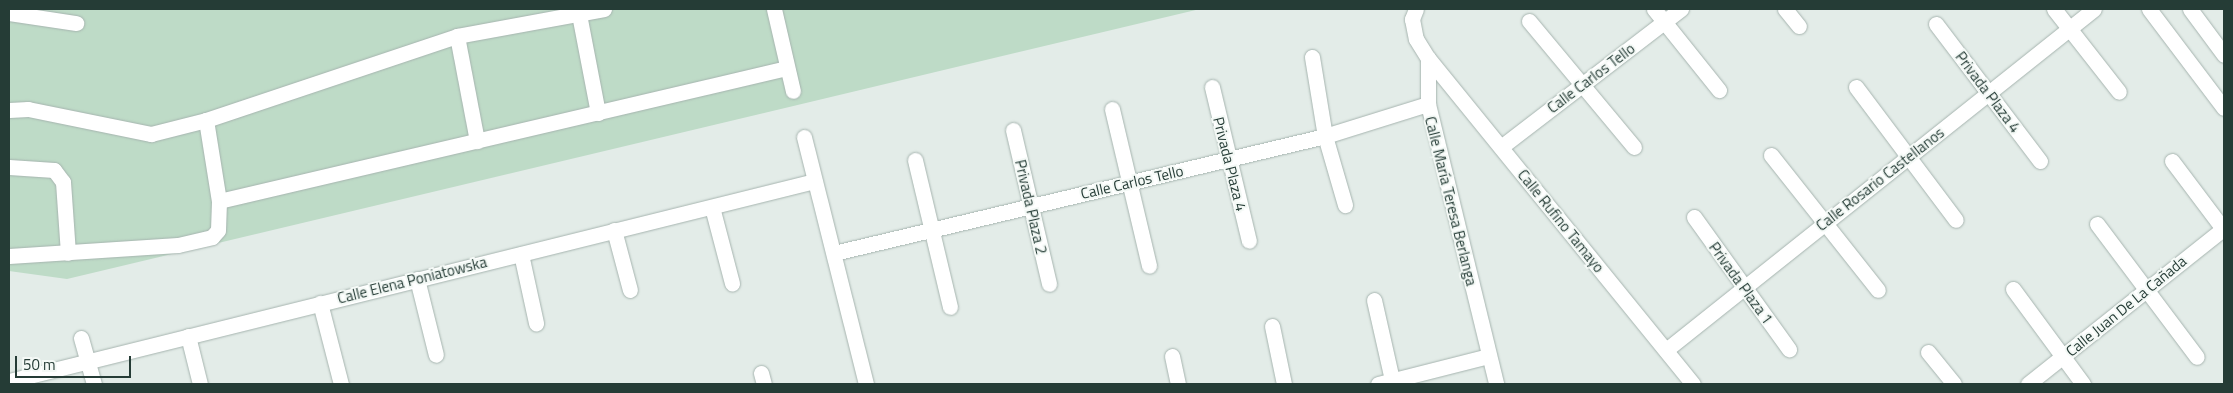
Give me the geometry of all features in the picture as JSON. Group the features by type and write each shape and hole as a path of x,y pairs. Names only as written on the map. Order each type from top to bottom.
{"street":[{"path":"9,110 28,109 151,134 206,120 457,36 578,12 604,9"},
{"path":"774,9 793,91"},
{"path":"1654,9 1719,90"},
{"name":"Calle Carlos Tello","path":"1501,147 1681,9"},
{"path":"1785,9 1799,26"},
{"path":"2054,9 2119,92"},
{"name":"Calle Rosario Castellanos","path":"1666,350 2094,9"},
{"path":"2149,9 2224,108"},
{"path":"2190,9 2224,55"},
{"path":"578,12 598,112"},
{"path":"9,13 76,23"},
{"path":"1414,14 1416,39 1428,58"},
{"path":"1529,21 1634,147"},
{"name":"Privada Plaza 4","path":"1936,24 2040,161"},
{"path":"457,36 477,141"},
{"path":"1312,57 1325,136 1344,206"},
{"name":"Calle María Teresa Berlanga","path":"1428,58 1428,104 1496,384"},
{"name":"Calle Rufino Tamayo","path":"1428,58 1693,384"},
{"path":"219,201 787,68"},
{"name":"Privada Plaza 4","path":"1212,87 1249,241"},
{"path":"1856,87 1956,220"},
{"name":"Calle Carlos Tello","path":"834,254 933,228 1325,136 1428,104"},
{"path":"1112,109 1131,182 1149,266"},
{"path":"9,256 178,246 212,237 218,230 219,201 206,120"},
{"name":"Privada Plaza 2","path":"1013,130 1049,284"},
{"path":"804,137 866,384"},
{"path":"1771,156 1823,225 1878,290"},
{"path":"915,160 933,228 950,307"},
{"path":"2172,161 2224,229"},
{"path":"9,167 54,170 63,182 68,253"},
{"name":"Calle Elena Poniatowska","path":"9,381 614,230 815,182"},
{"path":"712,207 732,283"},
{"name":"Privada Plaza 1","path":"1694,217 1789,350"},
{"path":"2097,224 2197,357"},
{"name":"Calle Juan De La Cañada","path":"2028,384 2224,229"},
{"path":"614,230 630,290"},
{"path":"521,254 536,323"},
{"path":"417,279 436,355"},
{"path":"2013,289 2061,358 2082,384"},
{"path":"1374,300 1388,383 1489,356"},
{"path":"320,303 341,384"},
{"path":"1272,326 1284,384"},
{"path":"188,336 200,384"},
{"path":"81,338 94,384"},
{"path":"1928,352 1954,384"},
{"path":"1172,356 1178,384"}],"green space":[{"path":"9,9 1200,9 67,279 9,271"}]}
